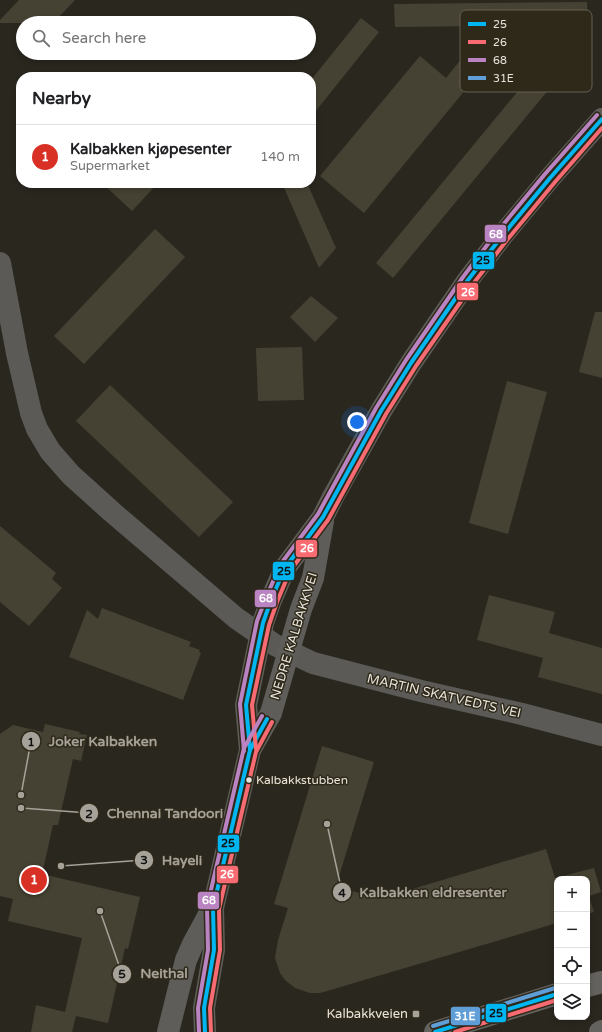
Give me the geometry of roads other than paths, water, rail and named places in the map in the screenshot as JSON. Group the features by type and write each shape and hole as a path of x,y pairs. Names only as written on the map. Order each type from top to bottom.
{"highway":[{"path":"590,985 602,982"},
{"path":"434,1032 554,995"}],"main road":[{"name":"NEDRE KALBAKKVEI","path":"250,750 246,705 261,636 271,600 285,568 323,518 333,497 381,411 411,363 460,292 516,219 602,119"},
{"name":"NEDRE KALBAKKVEI","path":"205,1032 204,1008 214,950 213,908 250,750 271,713 301,609 313,578 323,518"},
{"name":"NEDRE KALBAKKVEI","path":"168,1032 186,960 213,908"}],"street":[{"path":"0,263 31,413 37,429 50,451 71,475 112,512 236,618 261,636 288,652"},
{"name":"MARTIN SKATVEDTS VEI","path":"288,652 313,663 360,676 522,714 602,735"}],"place":[{"name":"Kalbakkstubben","path":"249,780"},
{"name":"Joker Kalbakken","path":"21,795"},
{"name":"Chennai Tandoori","path":"21,808"},
{"name":"Kalbakken eldresenter","path":"327,824"},
{"name":"Hayeli","path":"61,866"},
{"name":"Kalbakken kjøpesenter","path":"34,880"},
{"name":"Neithal","path":"100,911"},
{"name":"Kalbakkveien","path":"416,1014"}]}
